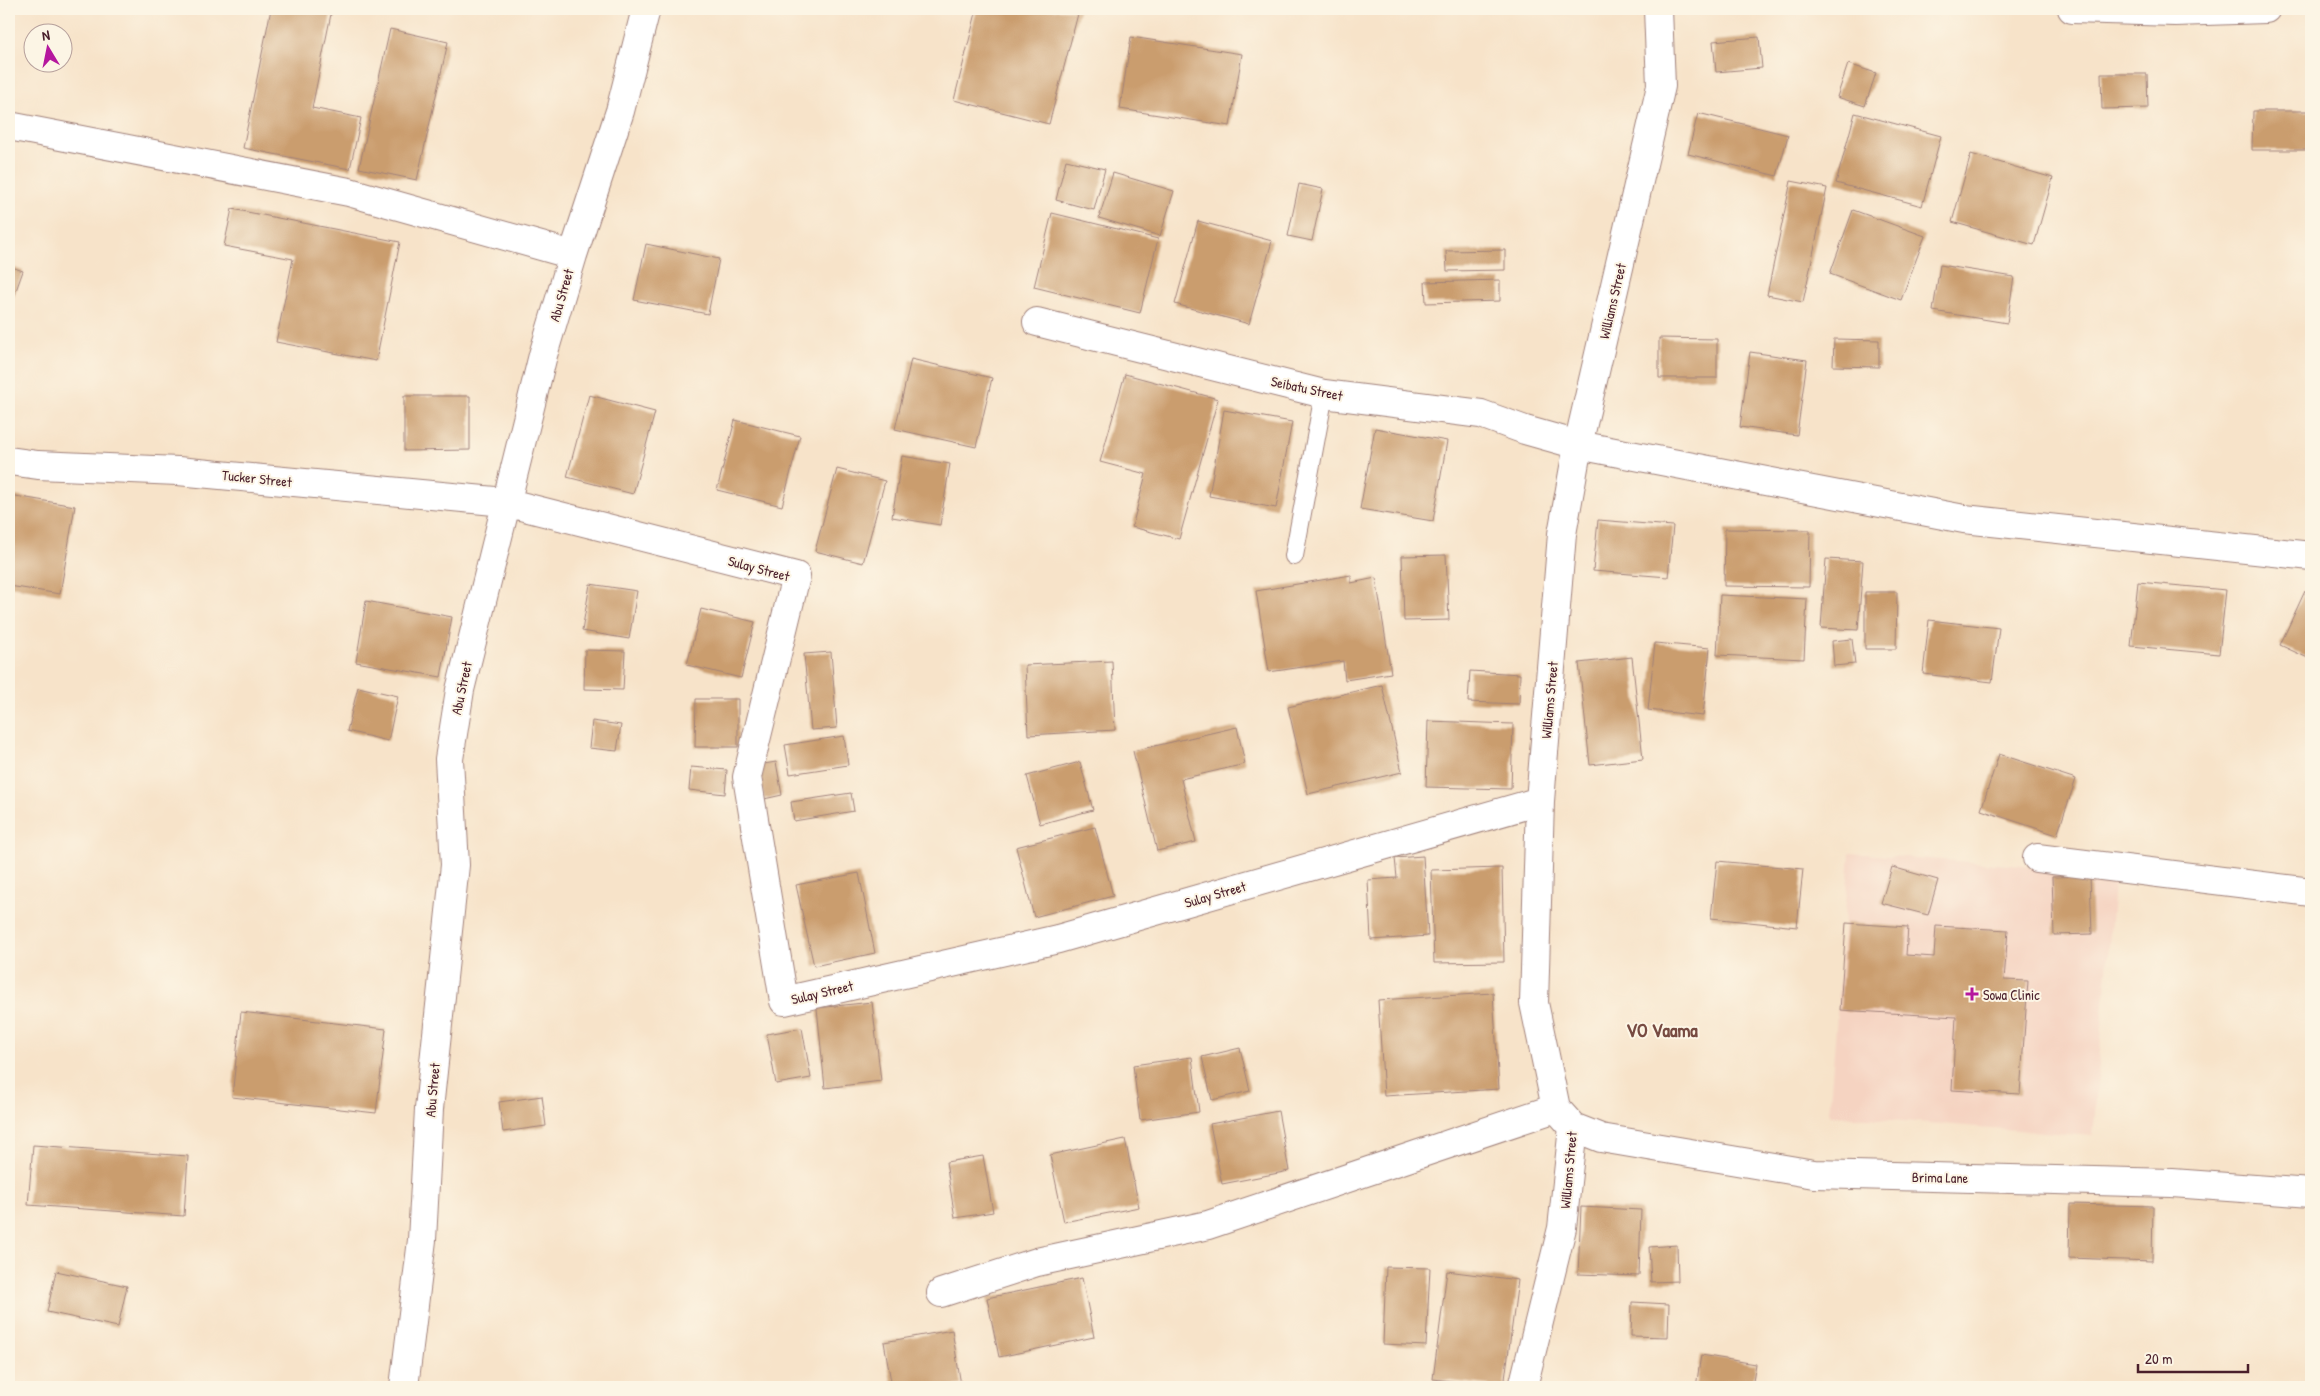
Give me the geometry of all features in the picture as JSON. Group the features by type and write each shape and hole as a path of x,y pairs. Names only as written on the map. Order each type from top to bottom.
{"main road":[{"name":"Abu Street","path":"404,1387 422,1240 429,1109 455,866 449,759 460,690 505,502 543,355 620,111 646,9"},
{"name":"Williams Street","path":"1523,1387 1562,1228 1565,1118 1534,1003 1540,801 1562,534 1578,445 1662,86 1658,9"},
{"path":"2072,9 2175,12 2266,9"},
{"path":"9,126 349,192 573,255"},
{"name":"Seibatu Street","path":"1037,322 1324,394 1481,414 1525,430 1578,445 1964,519 2311,556"},
{"name":"Tucker Street","path":"9,461 38,465 178,471 505,502"},
{"name":"Sulay Street","path":"505,502 796,576 747,777 784,1001 1058,939 1540,801"},
{"path":"2037,858 2311,892"},
{"path":"941,1293 1037,1262 1208,1225 1565,1118"},
{"name":"Brima Lane","path":"1565,1118 1601,1138 1814,1174 2172,1183 2311,1193"}],"lane":[{"path":"1294,556 1324,394"}],"shaded area":[{"name":"Sowa Clinic","path":"1850,853 2115,873 2093,1136 1829,1115"}],"building":[{"path":"271,9 332,9 312,108 361,118 350,169 243,148"},
{"path":"977,9 1079,10 1049,124 954,100"},
{"path":"390,29 448,42 417,180 359,168"},
{"path":"1131,37 1242,54 1230,126 1120,109"},
{"path":"1759,37 1762,68 1716,72 1713,41"},
{"path":"1848,64 1876,73 1865,106 1837,97"},
{"path":"2101,74 2147,74 2148,108 2102,109"},
{"path":"2253,111 2311,111 2311,150 2252,150"},
{"path":"1698,113 1788,135 1777,176 1688,154"},
{"path":"1855,113 1941,136 1922,206 1836,183"},
{"path":"1971,154 2053,178 2034,245 1952,222"},
{"path":"1066,160 1105,169 1094,210 1056,200"},
{"path":"1113,173 1174,191 1160,236 1099,218"},
{"path":"1791,181 1827,188 1803,302 1767,295"},
{"path":"1299,184 1323,189 1312,241 1288,236"},
{"path":"232,209 400,242 376,361 276,342 293,259 224,246"},
{"path":"1853,210 1925,236 1901,300 1830,274"},
{"path":"1052,213 1158,239 1140,313 1034,287"},
{"path":"1198,221 1272,241 1249,324 1175,304"},
{"path":"646,244 719,259 708,314 634,300"},
{"path":"1505,250 1505,270 1447,271 1446,251"},
{"path":"1940,265 2014,277 2007,323 1933,311"},
{"path":"9,266 23,271 9,310"},
{"path":"1500,280 1500,301 1426,303 1425,282"},
{"path":"1659,338 1717,339 1717,378 1659,378"},
{"path":"1834,339 1879,340 1879,367 1833,366"},
{"path":"1750,352 1807,360 1797,435 1740,427"},
{"path":"911,359 992,378 976,447 895,429"},
{"path":"1125,374 1218,399 1179,539 1132,527 1146,474 1100,462"},
{"path":"589,395 655,412 633,494 567,477"},
{"path":"404,396 470,396 470,450 404,451"},
{"path":"1224,410 1292,422 1276,508 1209,496"},
{"path":"735,420 800,436 782,506 717,490"},
{"path":"1375,428 1447,441 1433,521 1360,509"},
{"path":"902,456 950,464 940,525 892,517"},
{"path":"837,469 885,481 863,563 815,551"},
{"path":"9,495 75,506 60,594 9,586"},
{"path":"1598,520 1673,526 1668,577 1593,571"},
{"path":"1725,529 1810,530 1809,587 1724,586"},
{"path":"1446,555 1449,620 1404,621 1402,556"},
{"path":"1826,559 1863,561 1858,630 1821,628"},
{"path":"1351,575 1351,583 1376,578 1391,673 1345,680 1343,661 1269,672 1256,591"},
{"path":"2138,582 2226,590 2219,654 2131,646"},
{"path":"590,584 637,591 629,639 582,631"},
{"path":"2305,591 2311,594 2310,659 2280,645"},
{"path":"1865,592 1897,592 1896,649 1865,649"},
{"path":"1720,595 1807,599 1804,659 1717,655"},
{"path":"366,601 452,617 441,677 356,662"},
{"path":"701,609 755,622 741,678 687,665"},
{"path":"1929,620 1999,628 1992,682 1923,674"},
{"path":"1852,639 1855,664 1834,666 1832,641"},
{"path":"1655,643 1710,648 1703,716 1648,710"},
{"path":"585,650 625,651 623,690 584,689"},
{"path":"831,652 837,728 811,730 804,654"},
{"path":"1632,657 1643,759 1590,765 1579,663"},
{"path":"1112,661 1115,730 1028,735 1025,665"},
{"path":"1470,671 1520,674 1519,704 1468,702"},
{"path":"1382,685 1402,772 1308,794 1288,707"},
{"path":"358,687 398,696 388,741 347,731"},
{"path":"696,699 738,699 738,747 695,747"},
{"path":"592,721 621,725 617,751 589,748"},
{"path":"1428,721 1513,724 1511,789 1426,787"},
{"path":"1237,727 1245,764 1181,779 1196,842 1157,851 1133,751"},
{"path":"844,736 848,765 790,774 785,745"},
{"path":"1999,754 2076,779 2057,835 1981,810"},
{"path":"776,762 782,795 764,799 758,765"},
{"path":"1080,762 1093,810 1040,824 1027,776"},
{"path":"691,767 727,770 725,794 689,790"},
{"path":"851,793 854,811 794,821 791,802"},
{"path":"1095,827 1113,896 1034,917 1016,847"},
{"path":"1423,856 1428,936 1371,940 1368,880 1397,878 1395,858"},
{"path":"1717,861 1803,869 1797,927 1711,918"},
{"path":"1892,867 1938,880 1928,915 1881,903"},
{"path":"1502,868 1504,962 1434,963 1431,870"},
{"path":"859,873 875,953 814,966 796,885"},
{"path":"2090,876 2092,934 2054,935 2052,877"},
{"path":"1846,923 1908,927 1906,955 1934,957 1936,926 2008,930 2004,980 2028,981 2020,1094 1952,1090 1956,1017 1840,1010"},
{"path":"1493,993 1499,1089 1384,1096 1378,1000"},
{"path":"872,1002 881,1081 825,1088 817,1008"},
{"path":"241,1012 386,1029 376,1113 232,1097"},
{"path":"802,1028 811,1078 776,1084 767,1034"},
{"path":"1240,1048 1250,1091 1212,1100 1202,1057"},
{"path":"1192,1057 1199,1112 1140,1120 1133,1065"},
{"path":"542,1096 546,1126 503,1132 499,1102"},
{"path":"1278,1111 1289,1171 1222,1184 1210,1124"},
{"path":"1125,1139 1139,1207 1064,1222 1050,1155"},
{"path":"33,1145 188,1156 184,1216 28,1205"},
{"path":"983,1156 993,1212 955,1218 946,1162"},
{"path":"2070,1204 2153,1206 2152,1261 2069,1258"},
{"path":"1581,1207 1641,1210 1639,1276 1578,1274"},
{"path":"1677,1245 1678,1281 1651,1282 1649,1247"},
{"path":"1386,1267 1430,1268 1426,1346 1383,1344"},
{"path":"56,1271 127,1286 118,1327 47,1312"},
{"path":"1447,1271 1518,1280 1504,1387 1433,1379"},
{"path":"1082,1278 1094,1337 999,1357 987,1298"},
{"path":"1632,1302 1669,1304 1668,1337 1631,1336"},
{"path":"952,1330 961,1385 948,1387 892,1387 884,1342"},
{"path":"1701,1355 1756,1364 1752,1387 1696,1387"}],"place":[{"name":"Sowa Clinic","path":"1972,994"}],"district":[{"name":"VO Vaama","path":"1662,1030"}]}
